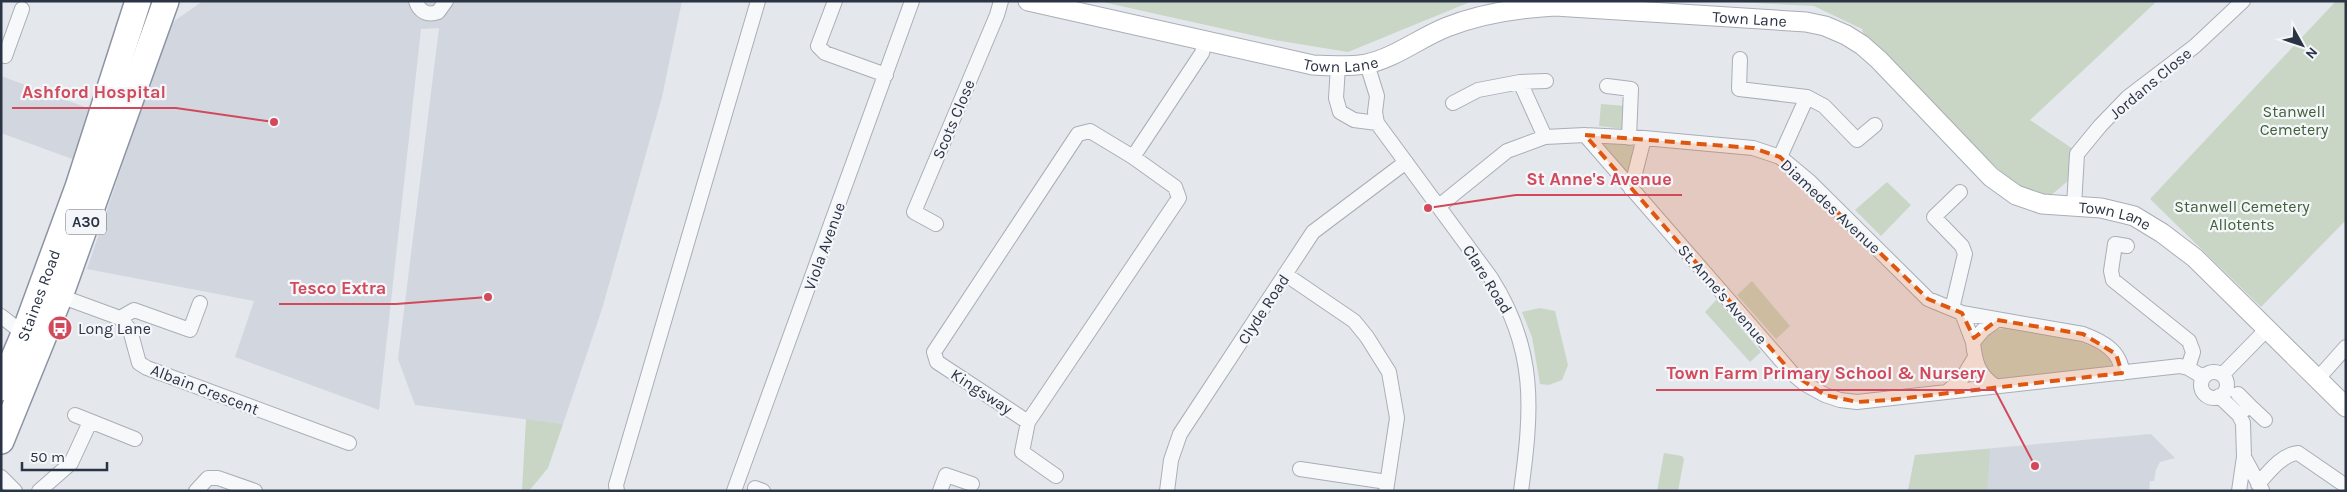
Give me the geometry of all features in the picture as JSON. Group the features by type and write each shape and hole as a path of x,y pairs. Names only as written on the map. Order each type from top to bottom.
{"highway":[{"name":"Staines Road","path":"1,388 24,334 78,188 138,1"},
{"name":"Staines Road","path":"1,441 60,296 166,1"}],"main road":[{"name":"Town Lane","path":"1028,1 1313,65 1338,66 1367,64 1392,55 1454,25 1500,11 1530,7 1555,6 1806,22 1832,29 1862,45 2002,186 2016,195 2035,202 2101,208 2134,216 2162,233 2195,258 2346,407"}],"street":[{"path":"416,1 422,11 429,14 438,12 446,1"},
{"path":"617,491 616,484 758,1"},
{"path":"835,1 818,46 825,54 886,75"},
{"name":"Viola Avenue","path":"734,491 912,1"},
{"name":"Scots Close","path":"936,224 914,212 997,15 1001,1"},
{"name":"Jordans Close","path":"2074,206 2077,154 2094,133 2128,97 2195,46 2243,1"},
{"path":"1,55 4,56 22,10"},
{"path":"1133,157 1202,53 1205,41"},
{"path":"1740,59 1739,89 1807,97 1824,106 1857,140 1875,125"},
{"path":"1338,66 1336,98 1340,112 1354,120 1377,123 1375,112 1377,96 1367,64"},
{"path":"1453,103 1478,90 1520,82 1546,81"},
{"path":"1520,82 1545,137"},
{"path":"1606,86 1631,89 1629,138"},
{"path":"1780,156 1807,97"},
{"name":"Clare Road","path":"1377,123 1500,292 1521,344 1530,404 1521,491"},
{"name":"Kingsway","path":"1090,132 1133,157 1175,187 1179,198 1028,422 937,362 934,352 1078,134 1090,132"},
{"path":"1439,206 1507,151 1545,137 1585,135"},
{"name":"Diamedes Avenue","path":"1585,135 1629,138 1662,135 1753,148 1780,156 1810,182 1928,299 1957,311 2096,338 2120,359 2122,373"},
{"name":"St. Anne's Avenue","path":"1585,135 1793,374 1805,384 1833,398 1857,402 2170,367 2188,368"},
{"path":"1631,189 1644,138"},
{"name":"Clyde Road","path":"1167,491 1171,460 1180,434 1313,232 1406,162"},
{"path":"1960,192 1934,217 1962,246 1965,254 1957,311 1973,342 1974,359 1982,375 1995,386"},
{"path":"2127,246 2115,244 2111,271 2113,280 2189,341 2193,352 2188,368 2203,377"},
{"path":"1285,274 1354,321 1389,372 1397,418 1387,486 1300,469"},
{"path":"60,296 120,318 134,310 190,330 200,303"},
{"path":"1,316 24,334"},
{"name":"Albain Crescent","path":"120,318 130,330 139,363 147,368 349,444"},
{"path":"1973,342 1983,330 1997,320"},
{"path":"2222,375 2267,329"},
{"path":"2315,378 2321,375 2346,347"},
{"path":"1948,391 1963,377 1974,359"},
{"path":"2203,377 2214,372 2222,375 2226,386 2219,396"},
{"path":"2203,377 2201,386 2204,393 2211,397 2219,396 2265,420"},
{"path":"2238,394 2244,410 2245,436 2239,491"},
{"path":"75,415 135,439"},
{"path":"39,491 71,463 90,422"},
{"path":"1028,422 1022,452 1056,476"},
{"path":"2244,456 2260,487 2280,462 2298,453 2346,486"},
{"path":"940,491 946,475 972,484"},
{"path":"1,477 15,491"},
{"path":"196,491 208,478 218,478 255,491"}],"highlighted area":[{"path":"1585,135 1753,148 1780,157 1928,299 1962,313 1974,338 1997,320 2083,334 2116,354 2122,373 1889,400 1857,402 1825,395 1793,374"}],"shaded area":[{"path":"203,1 682,1 662,97 602,309 563,424 415,405 398,359 439,28 421,29 379,410 235,357 254,301 87,269 170,24"},
{"path":"1,76 93,110 75,160 1,133"},
{"path":"2151,434 2175,458 2160,462 2154,481 2150,481 2149,491 1908,491 1915,455"}],"green space":[{"path":"1098,1 1478,1 1470,2 1348,52 1269,39"},
{"path":"1715,1 2157,1 2030,120 2073,149 2069,180 2049,197 2022,191 1964,137 1888,56 1864,35 1862,29 1814,6"},
{"path":"2336,1 2346,1 2346,220 2261,307 2150,199"},
{"path":"1601,104 1626,106 1624,129 1599,126"},
{"path":"1598,142 1636,146 1628,176"},
{"path":"1887,182 1911,205 1881,236 1855,210"},
{"path":"1752,281 1790,326 1776,339 1737,295"},
{"path":"1717,299 1761,352 1750,362 1705,312"},
{"path":"1540,308 1555,311 1568,365 1562,380 1549,385 1540,384 1532,337 1522,312"},
{"path":"2004,328 2074,340 2088,345 2109,359 2113,368 2002,381 1985,371 1981,363 1979,344 1990,332"},
{"path":"526,419 563,424 548,468 529,491 522,491"},
{"path":"1990,449 1987,491 1908,491 1915,455"},
{"path":"1664,453 1682,456 1684,459 1678,491 1657,491"}],"place":[{"name":"Ashford Hospital","path":"274,122"},
{"name":"St Anne's Avenue","path":"1428,208"},
{"name":"Tesco Extra","path":"488,297"},
{"name":"Long Lane","path":"60,328"},
{"name":"Town Farm Primary School & Nursery","path":"2035,466"}],"park label":[{"name":"Stanwell Cemetery","path":"2294,120"},
{"name":"Stanwell Cemetery Allotents","path":"2242,215"}]}
